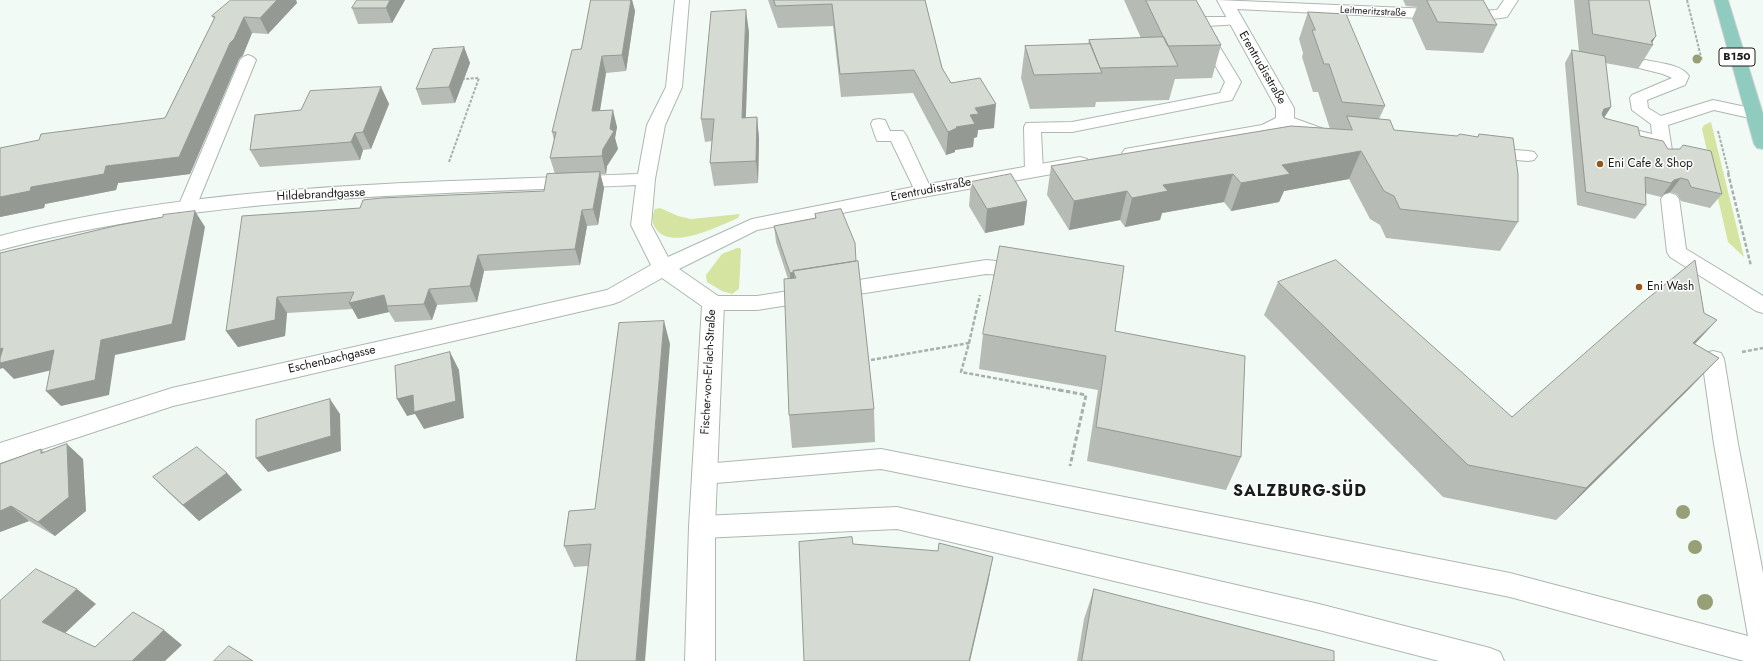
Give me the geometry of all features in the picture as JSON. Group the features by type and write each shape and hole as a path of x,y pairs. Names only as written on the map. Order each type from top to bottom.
{"main road":[{"name":"B150","path":"1721,0 1763,144"}],"street":[{"name":"Fischer-von-Erlach-Straße","path":"682,0 674,88 656,125 646,179 640,225 663,268 713,303 702,527 700,661"},
{"name":"Leitmeritzstraße","path":"1225,2 1479,16 1502,14 1510,4 1511,0"},
{"name":"Erentrudisstraße","path":"663,268 752,225 923,191 1267,129 1285,120 1285,108 1225,2"},
{"name":"Hildebrandtgasse","path":"0,243 38,233 187,207 282,196 646,179"},
{"name":"Eschenbachgasse","path":"0,453 172,397 613,296 663,268"}],"lane":[{"path":"1034,171 1032,127 1072,127 1226,97 1233,82 1197,22 1177,0"},
{"path":"1197,22 1235,21"},
{"path":"187,207 248,60"},
{"path":"1646,65 1668,70 1681,76 1679,82 1638,98 1640,110 1660,122 1713,105 1754,114"},
{"path":"1285,120 1328,137 1344,139"},
{"path":"1603,127 1663,149 1660,122"},
{"path":"879,124 883,137 897,135 923,191"},
{"path":"1469,151 1528,156"},
{"path":"1670,198 1677,252 1762,306"},
{"path":"713,303 757,303 986,268 1042,270"},
{"path":"1713,359 1763,642"},
{"path":"704,474 881,459 1510,584 1763,654"},
{"path":"702,527 897,518 1312,615 1490,661"}],"path":[{"path":"1686,0 1762,306"},
{"path":"439,189 478,78 464,79"},
{"path":"986,268 961,372 1086,395 1063,496"},
{"path":"871,360 969,343"}],"green space":[{"path":"1711,122 1744,257 1728,242 1702,129 1704,125"},
{"path":"660,208 678,216 691,219 740,214 738,218 708,231 696,235 672,238 663,235 653,224 655,209"},
{"path":"740,248 741,250 739,289 732,294 722,291 707,282 706,275 722,254"}],"building":[{"path":"231,0 277,0 260,18 244,17 234,39 230,43 179,157 106,166 104,174 31,187 30,191 0,197 0,148 39,140 41,134 165,118 215,17 212,16"},
{"path":"357,0 390,0 386,8 352,8"},
{"path":"591,0 631,0 622,55 602,56 592,111 613,110 610,129 614,131 603,149 602,156 550,158 556,132 552,132 572,50 581,49"},
{"path":"774,0 925,0 942,68 951,83 980,78 996,104 975,108 979,114 970,115 975,124 956,127 957,128 948,132 914,70 840,74 832,4 776,6"},
{"path":"1146,0 1196,0 1221,45 1168,46"},
{"path":"1427,0 1483,0 1497,25 1438,22"},
{"path":"1589,0 1649,0 1656,36 1651,41 1653,45 1593,34"},
{"path":"746,10 742,118 757,117 756,161 710,163 714,119 701,119 711,12"},
{"path":"1308,12 1346,14 1385,106 1342,102 1329,64 1324,64 1312,30 1315,30"},
{"path":"1164,37 1178,66 1100,68 1089,40"},
{"path":"1090,44 1102,73 1034,75 1025,46"},
{"path":"464,47 449,87 416,89 433,49"},
{"path":"1572,50 1605,56 1611,107 1604,109 1602,114 1604,118 1638,127 1640,136 1663,141 1668,149 1680,149 1683,145 1711,151 1722,194 1691,187 1688,180 1681,178 1674,180 1671,183 1645,177 1646,205 1586,192"},
{"path":"381,87 363,132 355,133 351,142 250,150 255,115 301,110 310,91"},
{"path":"1347,116 1390,120 1394,130 1457,136 1460,134 1478,137 1479,134 1513,138 1518,174 1518,222 1400,209 1394,196 1384,191 1361,151 1282,165 1290,174 1241,183 1233,174 1163,185 1168,191 1132,198 1127,191 1074,201 1051,166 1291,126 1352,130"},
{"path":"600,172 593,209 582,210 575,249 478,255 470,286 429,289 424,304 387,306 384,295 349,303 354,292 277,297 275,320 226,331 242,216 360,208 363,200 381,198 544,191 547,174"},
{"path":"1011,174 1027,201 987,209 971,182"},
{"path":"841,209 855,243 856,261 793,271 794,272 790,273 774,226 816,218 815,214"},
{"path":"195,211 172,324 101,340 95,380 46,391 54,350 0,363 3,348 0,349 0,253 119,225 163,217 163,215"},
{"path":"1000,246 1124,266 1115,331 1245,356 1241,457 1096,427 1106,356 983,334"},
{"path":"1336,260 1512,417 1642,303 1695,260 1704,313 1717,320 1693,343 1719,358 1586,488 1468,465 1278,282"},
{"path":"858,261 874,409 789,415 784,279 796,278 793,271"},
{"path":"664,321 636,661 576,661 591,544 564,546 569,511 595,509 619,323"},
{"path":"450,352 456,401 414,412 413,395 397,399 395,366"},
{"path":"330,399 331,436 256,458 256,420"},
{"path":"67,444 69,497 38,522 11,506 0,511 0,464 41,449 41,453"},
{"path":"197,447 227,473 183,505 153,477"},
{"path":"852,537 853,544 938,551 939,543 993,557 969,661 804,661 799,542"},
{"path":"36,569 77,589 42,622 95,647 133,612 164,630 132,661 0,661 0,601"},
{"path":"1094,589 1334,651 1334,661 1082,661"},
{"path":"229,646 253,661 214,661"}],"place":[{"name":"Eni Cafe & Shop","path":"1600,164"},
{"name":"Eni Wash","path":"1639,287"}],"district":[{"name":"SALZBURG-SÜD","path":"1300,492"}]}
